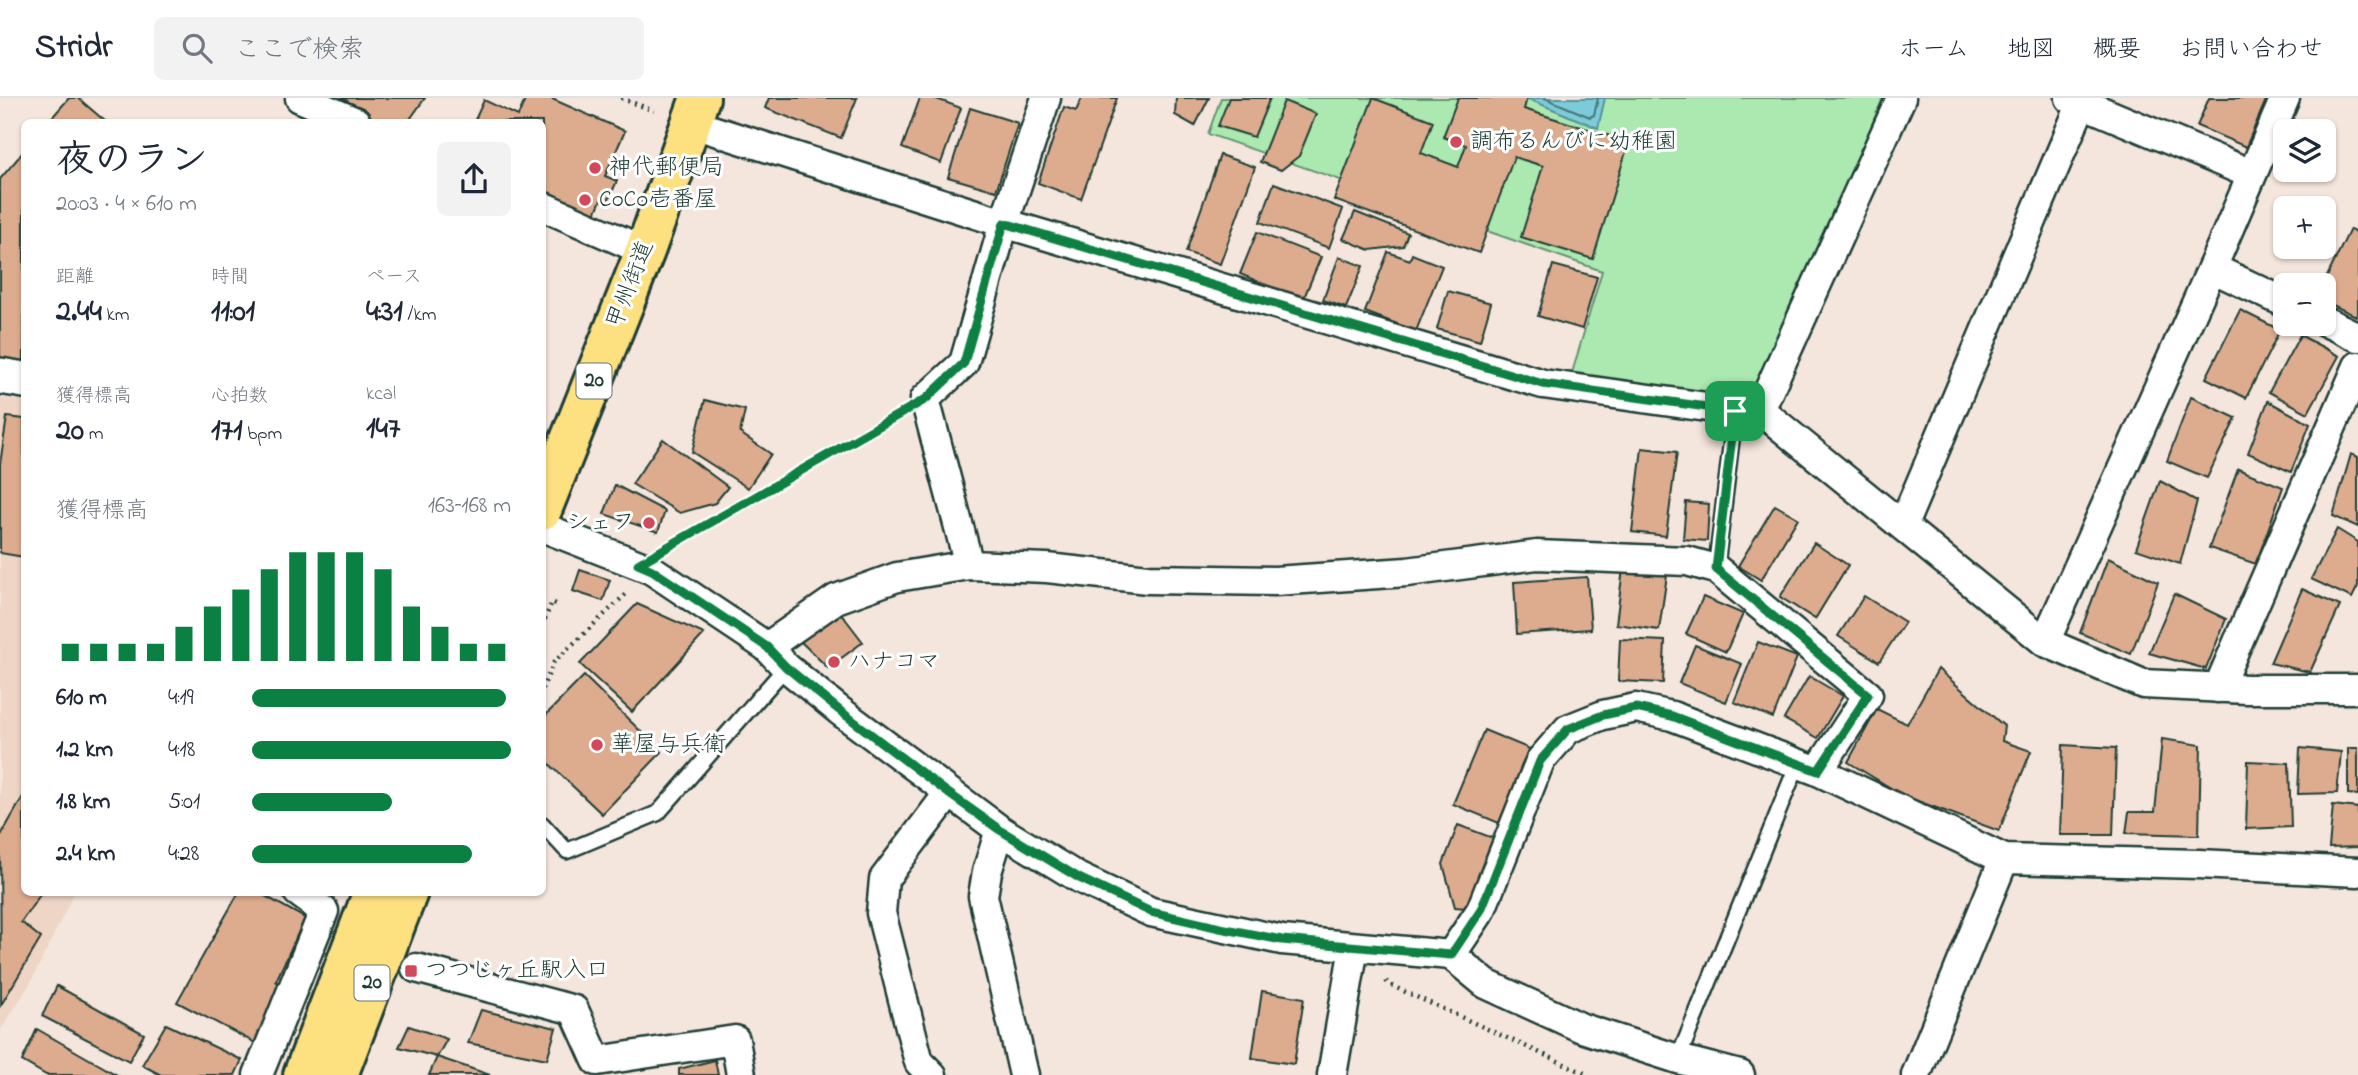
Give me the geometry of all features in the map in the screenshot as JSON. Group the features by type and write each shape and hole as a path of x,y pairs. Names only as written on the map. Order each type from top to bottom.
{"highway":[{"name":"甲州街道","path":"546,500 645,251 695,111"},
{"name":"20","path":"303,1075 371,896"},
{"name":"20","path":"338,1075 406,896"}],"street":[{"path":"300,98 349,119"},
{"path":"969,565 926,399 964,363 1004,223 1046,98"},
{"path":"1747,410 1901,98"},
{"path":"2045,642 2285,98"},
{"path":"1903,525 2079,100 2251,174"},
{"path":"695,111 1004,223 1543,384 1747,410 1903,525 2045,642 2143,684 2218,688 2358,689"},
{"path":"546,208 645,251"},
{"path":"2212,268 2273,297"},
{"path":"2336,327 2358,337"},
{"path":"2218,688 2358,366"},
{"path":"0,376 21,380"},
{"path":"546,529 645,567 767,647 786,667 839,710 1000,830 1079,878 1151,912 1282,940 1451,955 1486,984 1582,1028 1678,1059 1740,1075"},
{"path":"767,647 836,599 897,577 969,565 1047,568 1148,579 1275,580 1408,572 1537,555 1687,561 1716,569 1868,695 1808,767"},
{"path":"1451,955 1481,910 1540,761 1568,729 1603,715 1636,708 1672,716 1808,767 2004,859 2200,864 2358,872"},
{"path":"932,1075 919,1062 881,913 884,879 948,793"},
{"path":"1000,830 987,872 983,896 1024,1075"},
{"path":"1916,1075 2004,859"},
{"path":"258,1075 324,911 303,896"},
{"path":"1332,1075 1354,947"},
{"path":"416,968 574,1010 597,1061 735,1040 741,1075"},
{"path":"278,1026 317,1039"}],"lane":[{"path":"1716,569 1747,410"},
{"path":"546,828 567,851 658,813 786,667"},
{"path":"1678,1059 1808,767"}],"path":[{"path":"621,98 654,111"},
{"path":"546,680 554,662 645,567 926,399"},
{"path":"546,616 552,602 558,605"},
{"path":"1354,947 1390,985 1589,1075"}],"shaded area":[{"path":"0,398 21,401 21,896 73,896 30,984 0,1031"}],"green space":[{"path":"1221,98 1883,98 1759,397 1670,404 1572,373 1602,271 1208,134"}],"water":[{"path":"1526,98 1605,98 1598,128"}],"building":[{"path":"69,98 78,98 102,119 51,119"},
{"path":"343,98 425,98 410,119 374,119"},
{"path":"526,98 550,98 625,131 605,176 617,181 607,203 601,200 594,216 546,195 546,119 475,119 484,100 518,116"},
{"path":"769,98 857,98 841,138 765,108"},
{"path":"920,98 934,98 961,108 941,163 902,148"},
{"path":"1082,98 1117,98 1081,199 1038,183 1064,107 1076,111"},
{"path":"1176,98 1209,98 1195,126 1175,115"},
{"path":"1229,98 1270,98 1254,137 1218,126"},
{"path":"1373,98 1433,121 1421,153 1458,167 1466,145 1443,137 1458,98 1527,98 1524,109 1629,142 1593,259 1521,237 1543,166 1514,157 1479,253 1334,200"},
{"path":"2209,98 2267,98 2246,147 2197,126"},
{"path":"1284,101 1316,114 1299,156 1281,170 1260,162"},
{"path":"970,108 1018,123 996,191 948,177"},
{"path":"21,154 21,368 0,364 0,179"},
{"path":"1220,155 1255,167 1220,264 1186,252"},
{"path":"1274,183 1343,209 1329,248 1260,222"},
{"path":"1355,212 1408,233 1403,246 1370,250 1343,239"},
{"path":"2350,229 2358,233 2356,316 2336,307 2336,273 2329,273"},
{"path":"1257,232 1321,257 1303,300 1240,274"},
{"path":"1388,252 1410,260 1412,254 1442,266 1416,331 1365,312"},
{"path":"1339,257 1363,266 1346,308 1323,300"},
{"path":"1553,265 1597,277 1582,329 1538,316"},
{"path":"1448,291 1491,303 1480,341 1437,329"},
{"path":"2240,310 2273,326 2273,336 2277,336 2246,398 2206,378"},
{"path":"2299,336 2339,356 2308,413 2269,392"},
{"path":"2191,397 2236,418 2207,478 2167,461"},
{"path":"705,400 745,410 740,433 771,454 748,488 692,452"},
{"path":"2268,401 2310,424 2291,472 2248,453"},
{"path":"7,417 21,419 21,556 0,553 0,464"},
{"path":"663,439 728,487 715,503 680,513 632,484"},
{"path":"1642,448 1677,452 1666,536 1632,532"},
{"path":"2351,454 2358,457 2358,527 2333,516"},
{"path":"2238,469 2283,487 2256,564 2209,548"},
{"path":"2160,481 2197,501 2180,564 2136,549"},
{"path":"615,485 665,511 658,532 604,514"},
{"path":"1686,502 1709,504 1707,541 1683,539"},
{"path":"1775,505 1798,518 1761,580 1738,566"},
{"path":"2337,529 2358,542 2358,586 2352,598 2311,579"},
{"path":"1814,543 1848,565 1815,619 1780,597"},
{"path":"2108,558 2158,582 2131,654 2080,633"},
{"path":"1623,569 1667,575 1659,630 1616,624"},
{"path":"580,570 610,580 603,601 573,591"},
{"path":"1587,577 1591,629 1517,634 1514,582"},
{"path":"2302,589 2340,606 2310,672 2270,663"},
{"path":"2174,594 2226,619 2206,669 2149,653"},
{"path":"1864,596 1905,622 1879,662 1838,636"},
{"path":"1703,597 1743,614 1726,652 1686,634"},
{"path":"637,604 704,634 632,712 580,664"},
{"path":"837,608 863,642 828,668 797,638"},
{"path":"1620,639 1665,641 1663,683 1618,681"},
{"path":"1758,642 1797,657 1773,718 1734,702"},
{"path":"1695,645 1742,664 1726,702 1679,683"},
{"path":"1938,669 2004,726 2002,741 2031,751 1999,831 1904,796 1848,762 1877,709 1907,724"},
{"path":"584,676 662,752 602,814 546,761 546,715"},
{"path":"1809,676 1843,696 1818,738 1784,719"},
{"path":"1484,730 1530,749 1499,823 1453,804"},
{"path":"2162,739 2201,745 2199,835 2126,833 2129,812 2155,812"},
{"path":"2063,745 2116,748 2113,835 2060,835"},
{"path":"2300,748 2341,752 2337,793 2298,794"},
{"path":"2348,748 2358,748 2358,795 2348,794"},
{"path":"2248,761 2289,763 2291,827 2246,829"},
{"path":"21,800 21,896 39,896 21,922 41,938 1,1005 0,837"},
{"path":"2333,805 2358,808 2358,847 2329,848"},
{"path":"1458,825 1493,838 1466,908 1455,907 1443,864"},
{"path":"237,896 265,896 305,918 276,981 284,988 255,1043 177,1002"},
{"path":"57,986 144,1034 129,1061 42,1016"},
{"path":"1262,991 1304,998 1294,1064 1252,1058"},
{"path":"481,1010 556,1028 547,1059 468,1043"},
{"path":"166,1024 242,1060 235,1075 161,1075 142,1065"},
{"path":"409,1026 447,1039 437,1057 399,1047"},
{"path":"37,1029 117,1075 46,1075 22,1061"},
{"path":"437,1057 490,1075 429,1075"},
{"path":"715,1060 718,1075 679,1075 679,1069"}],"place":[{"name":"調布るんびに幼稚園","path":"1456,142"},
{"name":"神代郵便局","path":"595,168"},
{"name":"CoCo壱番屋","path":"585,200"},
{"name":"シェフ","path":"649,523"},
{"name":"ハナコマ","path":"834,662"},
{"name":"華屋与兵衛","path":"597,745"},
{"name":"つつじヶ丘駅入口","path":"411,971"}],"route":[{"path":"1004,223 1543,384 1735,411 1716,569 1868,695 1818,771 1672,716 1636,708 1603,715 1568,729 1540,761 1481,910 1451,955 1282,940 1220,928 1151,912 1079,878 1000,830 948,793 839,710 786,667 767,647 652,570 638,564 926,399 964,363 1004,223"}]}
